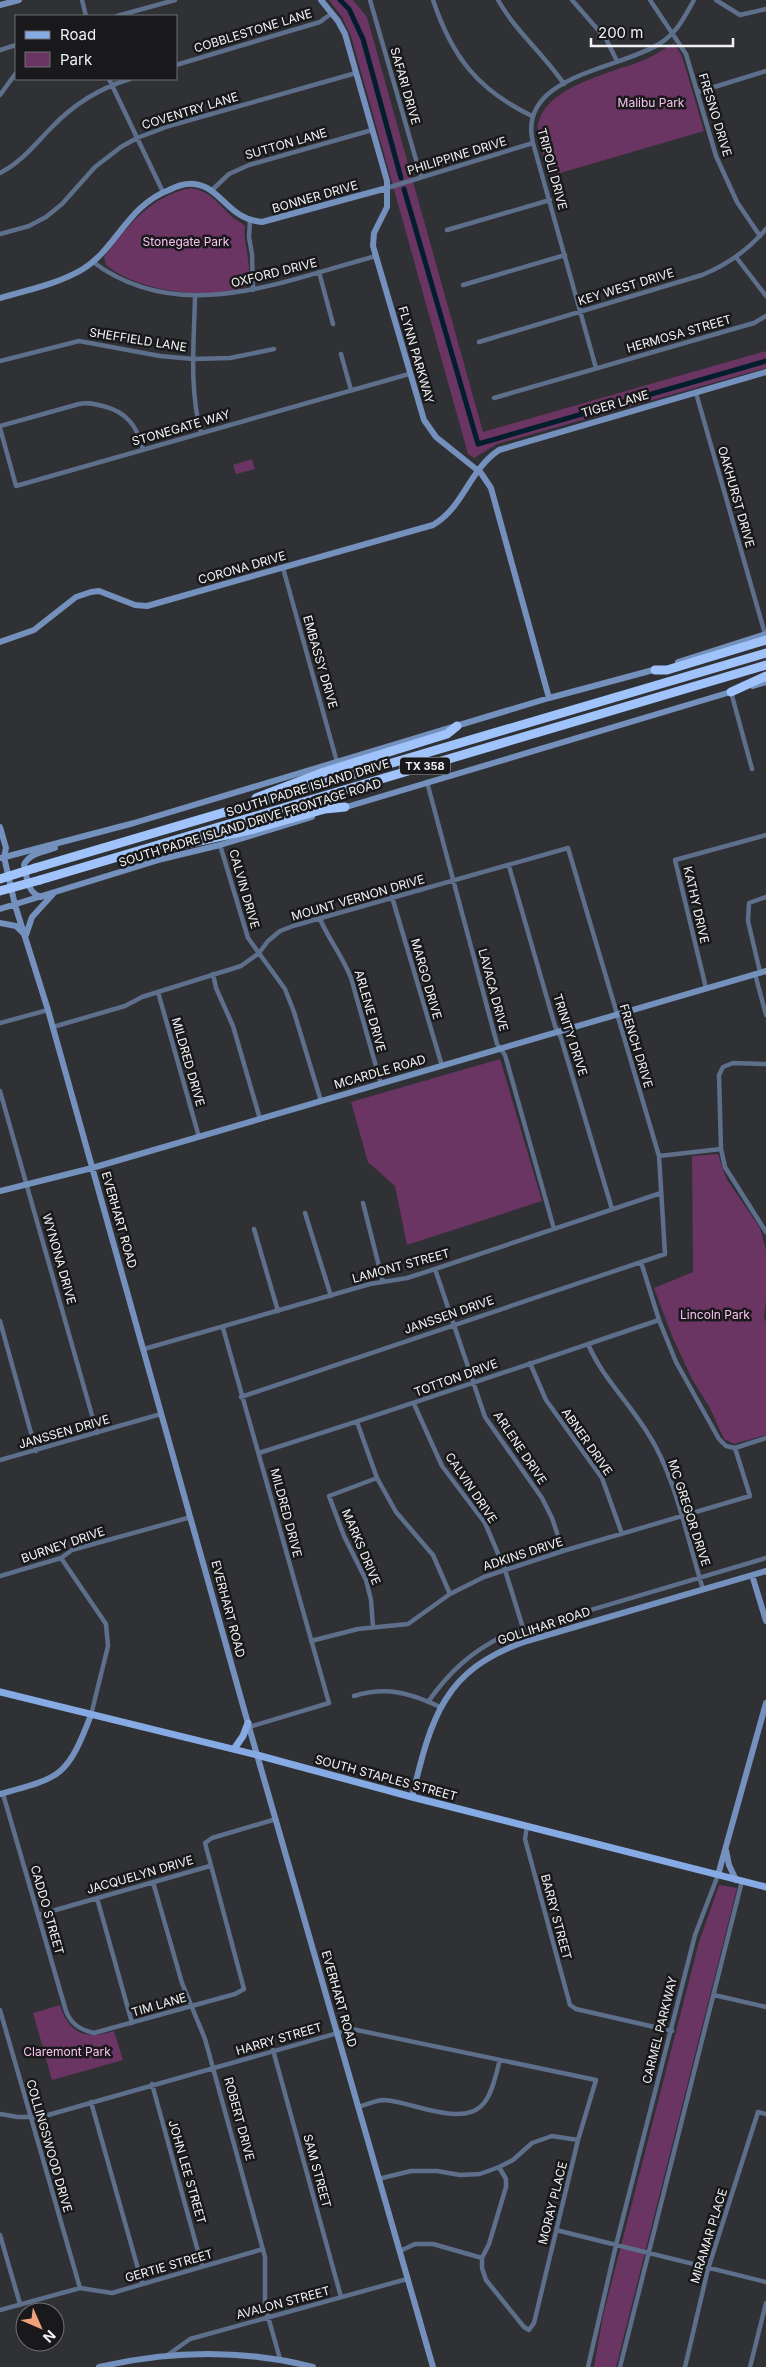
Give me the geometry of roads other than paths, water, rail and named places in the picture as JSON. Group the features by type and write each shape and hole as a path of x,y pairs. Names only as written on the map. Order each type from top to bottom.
{"highway":[{"path":"654,670 667,670 766,636"},
{"name":"SOUTH PADRE ISLAND DRIVE","path":"0,879 766,653"},
{"name":"SOUTH PADRE ISLAND DRIVE","path":"0,891 84,868 766,665"},
{"path":"731,692 766,676"},
{"path":"238,808 250,800 293,783 447,734 457,726"},
{"path":"84,868 107,866 173,847 254,829 324,809 345,807"}],"main road":[{"path":"0,5 18,0"},
{"name":"FLYNN PARKWAY","path":"321,0 345,34 387,181 387,207 373,238 376,256 409,374 424,420 430,431 486,479 495,497 549,698"},
{"path":"0,298 63,279 93,262 134,212 163,192 187,184 196,184 212,191 235,213 250,221"},
{"name":"BONNER DRIVE","path":"250,221 271,221 387,188"},
{"name":"TIGER LANE","path":"477,470 487,458 499,450 766,372"},
{"name":"CORONA DRIVE","path":"0,642 34,630 81,595 100,592 136,605 147,606 433,525 444,518 453,508 477,470"},
{"path":"41,897 34,894 30,889 24,865 25,861 34,855 89,836 549,698 654,670"},
{"name":"SOUTH PADRE ISLAND DRIVE FRONTAGE ROAD","path":"0,909 162,859 220,845 766,682"},
{"name":"EVERHART ROAD","path":"0,827 6,848 1,856 53,1027 257,1755 433,2367"},
{"path":"1,856 89,836"},
{"path":"0,923 16,926 25,936 32,917 53,893"},
{"name":"MCARDLE ROAD","path":"0,1190 92,1168 760,972"},
{"name":"GOLLIHAR ROAD","path":"412,1797 426,1743 440,1707 452,1690 473,1669 495,1654 527,1641 766,1571"},
{"path":"752,1575 766,1621"},
{"name":"SOUTH STAPLES STREET","path":"0,1692 234,1749 412,1797 766,1887"},
{"name":"CARMEL PARKWAY","path":"718,1874 766,1703"},
{"path":"1,1794 47,1781 58,1775 78,1748 91,1715"},
{"path":"234,1749 249,1725"},
{"path":"726,1849 729,1865 739,1880"},
{"path":"99,2367 169,2354 222,2353 280,2359 313,2367"},
{"name":"ROBERT DRIVE","path":"280,2359 282,2367"}],"street":[{"path":"82,0 86,15"},
{"path":"121,15 175,0"},
{"name":"SAFARI DRIVE","path":"370,0 421,177"},
{"path":"433,0 450,41 474,76 503,101 532,116"},
{"path":"498,0 517,29 550,64 564,84"},
{"path":"572,0 606,39 617,61"},
{"name":"FRESNO DRIVE","path":"650,0 686,54 711,139 726,180 760,236"},
{"name":"TRIPOLI DRIVE","path":"596,368 530,132 532,116 540,103 564,84 590,70 650,49 674,34 694,0"},
{"path":"716,0 740,15 766,9"},
{"name":"COBBLESTONE LANE","path":"178,64 320,22 332,13"},
{"path":"0,50 15,45"},
{"path":"698,92 766,71"},
{"name":"COVENTRY LANE","path":"0,234 28,226 46,217 62,204 95,167 121,147 137,138 169,126 356,73"},
{"path":"0,95 15,74"},
{"path":"109,80 163,192"},
{"path":"0,173 22,159 65,115 111,84 126,80"},
{"name":"SUTTON LANE","path":"212,191 229,174 249,165 372,130"},
{"name":"PHILIPPINE DRIVE","path":"387,188 533,142"},
{"path":"447,230 550,200"},
{"path":"250,221 249,237 252,254 253,290"},
{"name":"KEY WEST DRIVE","path":"479,342 702,275 736,257 766,229"},
{"path":"463,285 565,255"},
{"name":"OXFORD DRIVE","path":"93,262 112,275 152,291 195,297 253,290 376,256"},
{"path":"736,257 766,296"},
{"path":"319,272 333,324"},
{"path":"195,297 194,397 201,433"},
{"name":"HERMOSA STREET","path":"494,398 754,324 766,316"},
{"name":"SHEFFIELD LANE","path":"0,361 79,341 160,356 193,359 230,358 274,349"},
{"path":"341,354 351,390"},
{"name":"STONEGATE WAY","path":"0,427 16,486 409,374"},
{"name":"OAKHURST DRIVE","path":"696,393 766,636"},
{"path":"0,427 79,404 91,403 113,408 131,420 136,428 143,450"},
{"path":"0,455 7,453"},
{"name":"EMBASSY DRIVE","path":"283,568 337,762"},
{"path":"731,692 752,769"},
{"name":"LAVACA DRIVE","path":"427,782 452,882 497,1044 505,1055 554,1229"},
{"name":"KATHY DRIVE","path":"706,988 675,860 766,835"},
{"name":"CALVIN DRIVE","path":"220,845 248,938 285,989 294,1012 321,1101"},
{"name":"MOUNT VERNON DRIVE","path":"53,1027 125,1006 142,997 241,966 259,953 268,941 280,931 392,897 452,882 568,848"},
{"name":"FRENCH DRIVE","path":"568,848 659,1156 665,1254"},
{"name":"TRINITY DRIVE","path":"509,866 612,1209"},
{"name":"MARGO DRIVE","path":"392,897 442,1066"},
{"path":"766,897 749,903 748,921 760,972 766,1015"},
{"name":"ARLENE DRIVE","path":"320,919 326,934 346,964 380,1084"},
{"path":"213,974 216,988 233,1026 260,1119"},
{"name":"MILDRED DRIVE","path":"158,992 199,1137"},
{"path":"0,1023 48,1010"},
{"path":"766,1064 734,1063 723,1067 719,1075 721,1150 726,1167 766,1232"},
{"name":"WYNONA DRIVE","path":"0,1091 28,1184 97,1433"},
{"path":"659,1156 721,1150"},
{"name":"LAMONT STREET","path":"144,1349 331,1296 435,1270 661,1193"},
{"path":"363,1203 383,1282"},
{"path":"305,1213 331,1296"},
{"path":"254,1228 278,1312"},
{"name":"JANSSEN DRIVE","path":"241,1397 454,1323 665,1254"},
{"path":"641,1262 659,1320 676,1362 719,1439 726,1446 735,1448 766,1438"},
{"name":"ARLENE DRIVE","path":"435,1270 486,1417 542,1498 552,1518 563,1551"},
{"name":"TOTTON DRIVE","path":"259,1453 414,1404 473,1382 659,1320"},
{"path":"0,1321 36,1450"},
{"name":"MILDRED DRIVE","path":"223,1328 329,1703 249,1725"},
{"name":"MC GREGOR DRIVE","path":"588,1344 596,1364 648,1432 665,1468 703,1589"},
{"name":"ABNER DRIVE","path":"530,1363 546,1400 602,1478 622,1534"},
{"name":"CALVIN DRIVE","path":"414,1404 442,1466 485,1523 505,1570 527,1641"},
{"name":"JANSSEN DRIVE","path":"0,1460 161,1414"},
{"path":"357,1422 377,1478 396,1512 433,1555 450,1594"},
{"name":"ADKINS DRIVE","path":"311,1641 347,1631 408,1624 450,1594 470,1583 563,1551 750,1496 735,1448"},
{"name":"MARKS DRIVE","path":"373,1627 371,1600 366,1580 329,1496 377,1478"},
{"name":"BURNEY DRIVE","path":"0,1576 61,1558 72,1550 191,1517"},
{"path":"61,1558 106,1624 108,1646 91,1715"},
{"path":"428,1702 448,1675 470,1655 503,1636 766,1558"},
{"path":"737,1566 740,1578"},
{"path":"622,1600 626,1612"},
{"path":"354,1696 380,1690 396,1691 440,1707"},
{"name":"CADDO STREET","path":"1,1794 66,2011 70,2020 79,2028"},
{"name":"JACQUELYN DRIVE","path":"38,1915 210,1866 205,1843 212,1838 276,1818"},
{"name":"BARRY STREET","path":"527,1826 525,1839 570,2005 576,2009 672,2031"},
{"name":"TIM LANE","path":"79,2028 94,2033 236,1994 244,1989 210,1866"},
{"name":"CARMEL PARKWAY","path":"588,2367 616,2245 695,1935 718,1874"},
{"path":"620,2367 714,1995 739,1880"},
{"name":"ROBERT DRIVE","path":"153,1882 182,1983 201,2027 213,2067 263,2249 267,2265 264,2292 267,2317 280,2359"},
{"path":"97,1898 132,2023"},
{"path":"714,1995 766,2007"},
{"name":"COLLINGSWOOD DRIVE","path":"0,2010 80,2288"},
{"name":"HARRY STREET","path":"0,2114 31,2118 41,2117 152,2084 352,2029 596,2080"},
{"name":"SAM STREET","path":"273,2050 341,2298"},
{"path":"358,2107 383,2100 451,2114 470,2114 484,2104 493,2084 500,2060"},
{"name":"MORAY PLACE","path":"482,2258 482,2268 486,2280 524,2327 529,2330 534,2323 578,2140 596,2080"},
{"name":"JOHN LEE STREET","path":"152,2084 202,2266"},
{"path":"91,2102 142,2283"},
{"name":"MIRAMAR PLACE","path":"684,2367 708,2269 758,2112 766,2114"},
{"path":"378,2179 411,2171 437,2171 460,2175 480,2174 513,2160 532,2143 552,2136 578,2140"},
{"path":"400,2251 415,2244 434,2244 482,2258 489,2244 506,2188 506,2179 499,2167"},
{"path":"556,2230 766,2282"},
{"path":"0,2235 19,2302"},
{"name":"GERTIE STREET","path":"80,2288 112,2292 263,2249"},
{"name":"AVALON STREET","path":"169,2354 190,2340 408,2279"},
{"path":"28,2302 80,2288"},
{"path":"750,2367 766,2303"},
{"path":"0,2310 15,2306"}],"waterway":[{"path":"340,0 349,9 363,39 401,178"},
{"path":"404,189 478,444 766,361"}],"park label":[{"name":"Malibu Park","path":"651,103"},
{"name":"Stonegate Park","path":"186,242"},
{"name":"Lincoln Park","path":"715,1315"},
{"name":"Claremont Park","path":"67,2052"}]}
